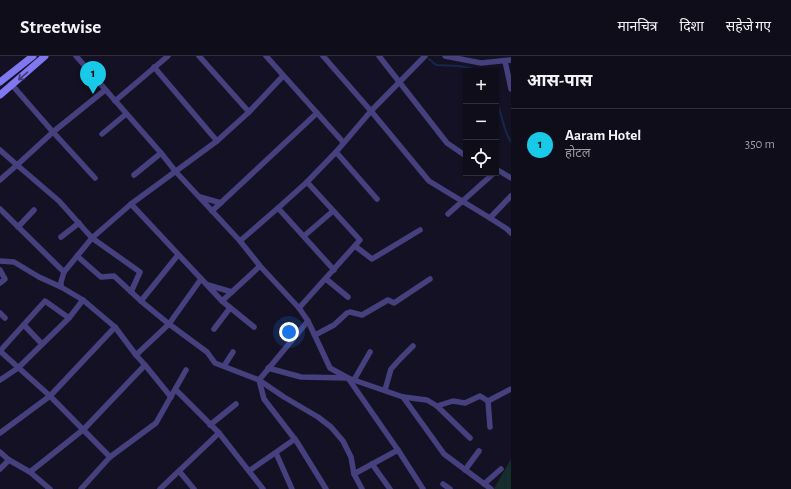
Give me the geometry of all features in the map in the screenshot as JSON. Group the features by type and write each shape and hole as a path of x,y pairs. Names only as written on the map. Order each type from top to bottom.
{"street":[{"path":"1,79 33,56"},
{"path":"0,95 45,56"},
{"path":"76,56 176,172 299,308 308,321 330,368 348,378 403,397 427,400 437,406 470,438"},
{"path":"114,101 168,56"},
{"path":"199,56 249,112"},
{"path":"266,56 343,142"},
{"path":"323,56 371,110 430,181 507,229 511,234"},
{"path":"379,56 447,143 463,154"},
{"path":"240,241 307,182 336,152 371,110 424,56"},
{"path":"446,56 481,63 508,61 511,89"},
{"path":"154,67 217,141"},
{"path":"61,282 64,272 92,238 130,204 217,141 249,112 283,76"},
{"path":"12,85 95,178"},
{"path":"0,180 53,132 105,90"},
{"path":"212,211 316,113"},
{"path":"102,134 126,114"},
{"path":"0,150 59,201 92,238 140,272 131,292"},
{"path":"336,152 377,199"},
{"path":"134,174 161,153"},
{"path":"499,172 511,178"},
{"path":"448,214 490,176"},
{"path":"299,308 360,240 307,182"},
{"path":"490,218 511,196"},
{"path":"199,197 221,203"},
{"path":"130,204 222,301 254,327"},
{"path":"278,208 334,270"},
{"path":"0,209 64,272"},
{"path":"18,227 34,210"},
{"path":"304,236 333,211"},
{"path":"61,237 79,223"},
{"path":"355,246 372,259 420,230"},
{"path":"141,301 178,255"},
{"path":"77,256 101,277 114,276 169,324 207,352 215,363 259,380 318,417 331,427 343,441 351,457 354,474 362,489"},
{"path":"0,261 14,262 39,277 61,282 84,300 116,327 139,352 145,365 171,397"},
{"path":"222,301 260,266"},
{"path":"0,270 5,279 0,283"},
{"path":"139,352 169,324 202,279"},
{"path":"326,279 348,297"},
{"path":"315,335 334,326 347,313 350,312 362,315 388,300 394,302 430,279"},
{"path":"207,285 232,292"},
{"path":"69,318 46,300 0,351 50,396 110,457"},
{"path":"0,380 18,368 69,318 84,300"},
{"path":"214,329 230,308"},
{"path":"0,313 5,318"},
{"path":"259,380 308,321"},
{"path":"24,325 42,344"},
{"path":"0,433 50,396 116,327"},
{"path":"385,390 391,370 413,346"},
{"path":"224,366 232,352"},
{"path":"354,380 370,352"},
{"path":"30,472 84,429 145,365"},
{"path":"81,489 110,457 156,423 186,370"},
{"path":"267,370 301,377 348,378"},
{"path":"348,378 423,489"},
{"path":"259,380 264,399 295,439 326,489"},
{"path":"488,401 511,389"},
{"path":"176,390 219,433 263,489"},
{"path":"437,406 453,401 465,403 480,396 488,401"},
{"path":"403,397 444,454 491,489"},
{"path":"488,401 490,427"},
{"path":"210,425 236,404"},
{"path":"160,489 219,433"},
{"path":"249,471 295,439"},
{"path":"354,474 398,450"},
{"path":"465,470 479,451"},
{"path":"0,452 9,460 30,472 50,489"},
{"path":"276,453 292,489"},
{"path":"0,469 9,460"},
{"path":"372,464 390,489"},
{"path":"484,484 501,469"},
{"path":"179,471 194,489"},
{"path":"443,484 450,489"}],"green space":[{"path":"511,459 511,489 494,489 495,487"}],"waterway":[{"path":"429,59 436,65 469,68"},
{"path":"498,104 506,132 511,142"}],"place":[{"name":"Aaram Hotel","path":"93,94"}]}
